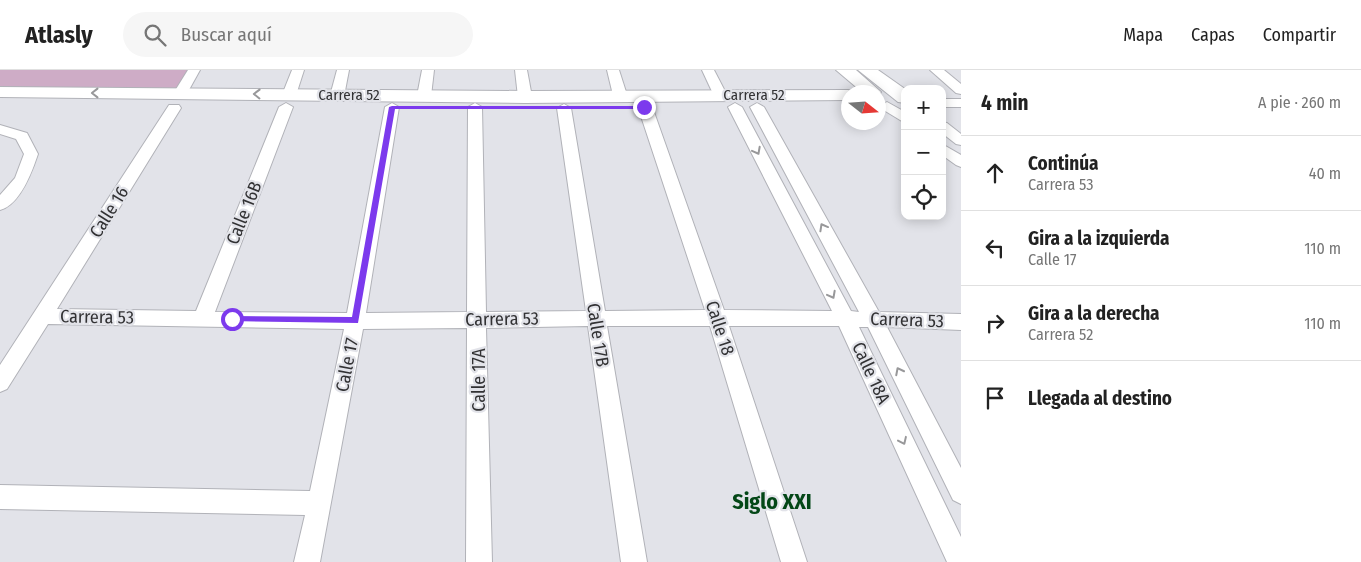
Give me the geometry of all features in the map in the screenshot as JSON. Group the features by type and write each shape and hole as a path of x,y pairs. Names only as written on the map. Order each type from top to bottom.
{"main road":[{"path":"845,70 863,85"},
{"path":"867,70 892,100"},
{"name":"Carrera 52","path":"0,92 50,93 177,101"},
{"path":"37,107 54,100 56,95 50,93"},
{"name":"Carrera 52","path":"288,101 337,96 525,97 620,95 643,101 734,107 841,106"},
{"name":"Carrera 52","path":"0,107 177,101 288,101 392,107 564,108 720,95 841,95"}],"street":[{"name":"Calle 16","path":"0,383 44,316 177,101 194,70"},
{"name":"Calle 16B","path":"203,318 288,101 298,70"},
{"path":"337,96 343,70"},
{"path":"424,96 428,70"},
{"path":"521,70 525,97"},
{"path":"613,70 620,95"},
{"path":"708,70 720,95"},
{"path":"936,70 961,90"},
{"path":"946,94 961,94"},
{"path":"892,100 901,113"},
{"name":"Calle 18","path":"643,101 717,318 794,562"},
{"path":"946,103 961,103"},
{"name":"Calle 17","path":"307,562 355,321 392,107"},
{"name":"Calle 17A","path":"475,107 479,319 479,562"},
{"name":"Calle 18A","path":"734,107 845,318 960,562"},
{"name":"Calle 18A","path":"757,107 873,319 961,492"},
{"name":"Calle 17B","path":"564,108 634,562"},
{"path":"0,128 22,136 31,154 22,180 0,206"},
{"path":"946,129 961,140"},
{"path":"946,151 961,162"},
{"name":"Carrera 53","path":"44,316 355,321 596,317 845,318 961,322"},
{"path":"0,497 319,503"}],"shaded area":[{"path":"0,70 190,70 179,91 0,87"}],"district":[{"name":"Siglo XXI","path":"772,501"}],"route":[{"path":"232,319 355,321 392,107 644,107"}]}
